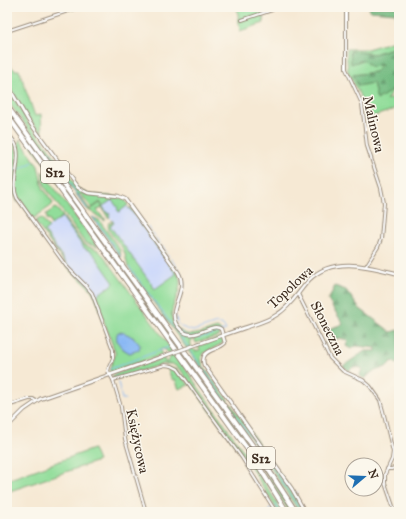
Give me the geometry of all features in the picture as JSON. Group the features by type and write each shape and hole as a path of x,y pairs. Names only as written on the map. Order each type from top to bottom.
{"highway":[{"name":"S12","path":"7,106 254,449 296,512"},
{"name":"S12","path":"7,115 251,454 287,512"}],"street":[{"path":"7,31 80,7"},
{"name":"Malinowa","path":"346,7 346,71 362,104 367,146 382,191 384,203 381,239 378,247 366,266"},
{"path":"242,20 272,10"},
{"path":"7,84 28,120 49,147 76,187 86,193 118,196 126,200 178,272 181,277 182,285 173,313 177,326 184,332 192,334 218,327 221,329 225,341 224,344 206,353 203,358 204,364 299,500 305,512"},
{"path":"7,132 17,148 15,188 18,198 66,266 92,293 114,352 114,358 108,368 109,374 36,401 7,427"},
{"name":"Topolowa","path":"109,374 265,321 286,307 310,279 324,270 348,265 366,266 399,274"},
{"name":"Słoneczna","path":"298,294 330,358 343,371 366,382 376,393 383,411 393,452 392,459 384,477 395,512"},
{"path":"112,380 163,366 170,365 178,370 246,464 276,512"},
{"name":"Księżycowa","path":"109,374 122,411 127,446 146,512"},
{"path":"7,406 29,399 36,401"},
{"path":"387,469 399,467"}],"shaded area":[{"path":"105,197 127,205 176,274 155,289 110,226 114,223 99,202"},
{"path":"62,217 84,248 93,253 114,283 96,296 87,283 72,270 44,230"}],"green space":[{"path":"237,7 261,7 264,23 240,31"},
{"path":"369,7 399,7 399,37 395,36 396,13 370,11"},
{"path":"395,36 399,37 399,46 374,54 350,51 363,60 383,65 375,72 353,75 373,82 377,99 395,88 386,100 399,96 399,108 365,119 360,96 348,72 346,49 367,49 394,41"},
{"path":"399,46 399,80 395,88 377,100 373,83 358,86 353,75 375,72 382,65 371,67 363,60 351,64 350,51 374,54"},
{"path":"7,63 15,70 19,70 35,116 41,114 42,133 27,117 7,82"},
{"path":"7,87 29,124 78,189 88,194 124,199 128,204 127,206 119,212 112,200 103,206 100,202 92,208 80,193 79,195 90,210 100,203 108,214 110,213 110,217 108,218 102,207 97,210 104,219 105,218 105,221 87,209 7,100"},
{"path":"7,109 194,368 193,369 270,476 293,512 289,512 251,450 7,112"},
{"path":"7,134 14,143 17,152 14,192 18,203 13,192 12,194 7,186"},
{"path":"20,139 38,166 43,188 53,203 34,218 32,218 16,193 19,151 18,145"},
{"path":"42,171 98,247 85,243 45,187"},
{"path":"55,208 58,210 84,245 98,250 104,256 173,351 168,353 166,350 162,349 160,350 162,355 110,372 110,367 115,352 95,296 90,288 70,270 36,223 37,220 41,218 44,220 49,227 44,231 71,269 92,288 96,296 114,283 93,253 84,248 62,217 51,225 49,219 47,220 46,214","holes":["120,332 135,338 130,353 123,349 117,341"]},
{"path":"128,208 131,208 178,274 180,287 172,314 172,321 176,327 185,334 190,335 217,328 221,332 219,336 196,343 194,338 191,341 191,344 195,351 200,350 198,346 220,338 223,339 223,343 204,353 201,358 203,366 228,400 226,403 128,267 123,249 110,232 108,225 109,222 111,224 112,220 114,223 110,226 155,289 176,274"},
{"path":"92,217 99,220 120,250 121,258"},
{"path":"335,286 346,290 359,308 391,332 399,330 399,363 397,364 392,361 386,367 372,372 365,379 360,376 362,368 353,367 349,371 343,366 365,351 376,351 376,348 356,346 351,349 346,346 348,340 339,338 326,344 331,328 343,324 328,300"},
{"path":"175,354 256,469 283,512 278,512 249,464 180,369 172,364 163,364 117,378 112,378 113,375 164,358 165,362 170,356"},
{"path":"167,367 177,370 189,385 179,389 175,379 172,380"},
{"path":"229,404 231,404 295,496 303,512 299,512 260,451 228,408"},
{"path":"93,449 98,461 7,492 7,480"}],"water":[{"path":"118,332 128,334 136,340 140,345 139,350 130,353 124,350 117,339"}],"waterway":[{"path":"49,151 87,209"},
{"path":"13,170 18,170 33,162"},
{"path":"93,217 121,257"},
{"path":"148,227 155,236"},
{"path":"156,238 161,245"},
{"path":"163,247 166,252"},
{"path":"171,259 179,270"},
{"path":"129,267 186,344 226,402"},
{"path":"180,272 184,281"},
{"path":"180,296 183,290"},
{"path":"175,315 177,322"},
{"path":"178,330 184,336 195,338 226,330 223,325 217,323 193,331 181,327"},
{"path":"182,342 186,336"},
{"path":"110,369 169,347"},
{"path":"118,382 122,399 125,399"},
{"path":"229,406 275,471 301,512"},
{"path":"276,505 280,512"},
{"path":"268,512 271,507"}]}
